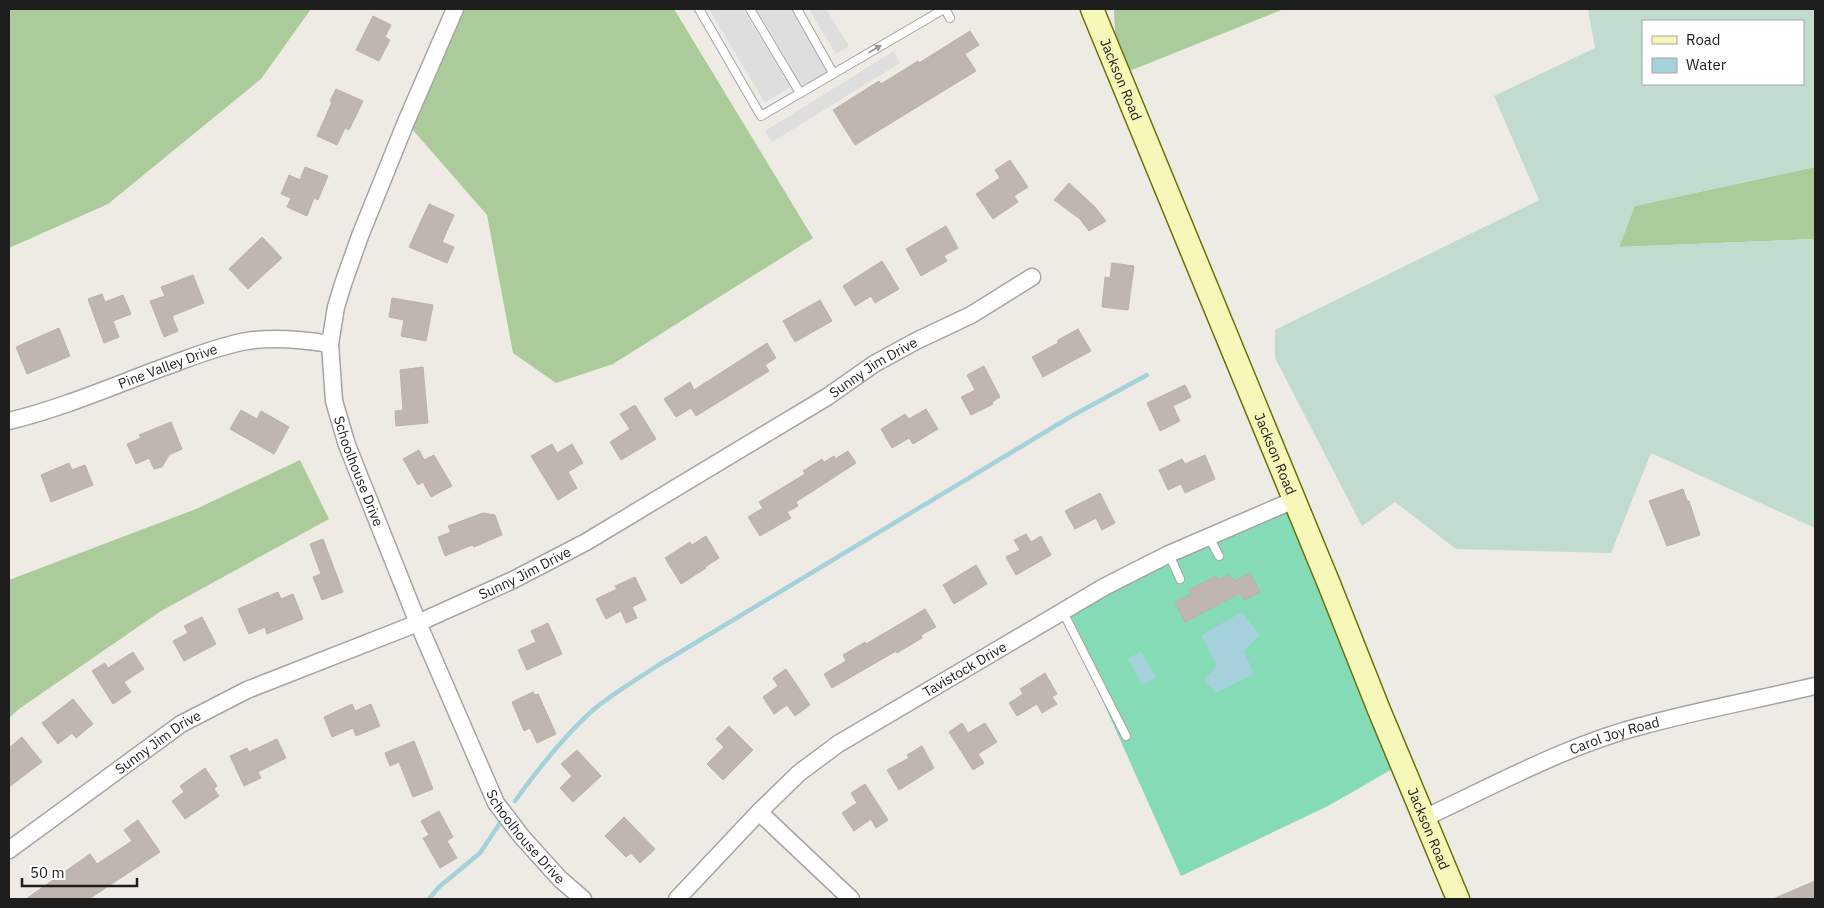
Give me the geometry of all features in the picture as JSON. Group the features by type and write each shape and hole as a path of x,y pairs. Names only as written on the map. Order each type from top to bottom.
{"street":[{"name":"Schoolhouse Drive","path":"456,9 406,122 350,261 336,307 330,344 334,401 340,425 418,623 496,804 522,837 560,878 583,899"},
{"name":"Jackson Road","path":"1092,9 1294,500 1378,710 1458,899"},
{"name":"Sunny Jim Drive","path":"9,850 181,724 247,690 418,623 513,580 586,542 827,397 874,364 916,340 971,315 1032,277"},
{"name":"Pine Valley Drive","path":"9,421 47,411 215,349 248,341 301,340 330,344"},
{"name":"Tavistock Drive","path":"677,899 759,812 799,773 838,744 1104,587 1168,554 1294,500"},
{"name":"Carol Joy Road","path":"1424,818 1561,755 1617,734 1644,725 1815,686"},
{"path":"759,812 851,899"}],"lane":[{"path":"699,9 761,116 944,9 950,18"},
{"path":"750,9 800,93"},
{"path":"797,9 833,74"},
{"path":"1209,537 1219,556"},
{"path":"1168,554 1180,579"},
{"path":"1063,612 1126,736"}],"green space":[{"path":"9,9 311,9 261,79 108,204 9,248"},
{"path":"455,9 674,9 813,238 613,364 556,383 513,353 487,215 406,122"},
{"path":"1114,9 1284,9 1117,76"},
{"path":"1588,9 1815,9 1815,167 1635,206 1619,247 1815,239 1815,528 1651,453 1611,553 1456,549 1395,502 1362,526 1275,358 1275,330 1539,200 1494,96 1595,48"},
{"path":"1815,167 1815,239 1619,247 1634,206"},
{"path":"300,460 329,519 161,611 19,709 9,718 9,580 196,509"},
{"path":"1294,500 1401,764 1328,806 1181,876 1063,612"}],"shaded area":[{"path":"709,9 743,9 790,87 765,103"},
{"path":"756,9 792,9 829,71 802,87"},
{"path":"809,9 826,9 849,46 836,54"},
{"path":"894,51 900,63 772,142 765,131"}],"water":[{"path":"1242,612 1260,635 1244,651 1254,674 1216,693 1203,680 1217,666 1201,635"},
{"path":"1141,651 1156,678 1142,685 1128,659"}],"building":[{"path":"373,16 391,25 385,37 390,40 379,61 356,50"},
{"path":"970,31 979,45 965,54 976,71 855,145 833,110 879,81 881,84 918,61 919,63"},
{"path":"336,89 363,101 349,130 345,128 337,145 317,136"},
{"path":"1010,160 1028,187 1014,196 1018,202 993,219 976,194 1000,178 995,170"},
{"path":"305,167 328,176 318,200 314,198 307,216 287,207 291,198 281,194 289,175 300,180"},
{"path":"1069,183 1095,207 1106,221 1089,231 1080,219 1054,200"},
{"path":"429,204 454,215 442,242 454,247 447,263 409,247"},
{"path":"946,226 958,248 944,256 947,261 921,276 906,249"},
{"path":"262,237 282,258 248,289 229,269"},
{"path":"882,261 899,289 875,303 871,296 855,306 843,286"},
{"path":"1112,263 1134,266 1128,310 1102,307 1105,277 1110,278"},
{"path":"193,275 204,303 172,316 178,331 164,337 150,301 165,296 161,287"},
{"path":"102,294 105,302 123,295 131,314 113,321 119,337 104,343 88,299"},
{"path":"392,298 433,305 426,341 401,336 404,320 389,317"},
{"path":"820,300 832,321 795,342 783,321"},
{"path":"59,328 70,356 27,374 16,347"},
{"path":"1078,329 1091,351 1043,377 1032,357 1058,343 1058,340"},
{"path":"767,343 776,358 765,365 769,371 696,416 691,408 676,417 664,399 690,382 694,390"},
{"path":"984,366 1000,397 992,402 993,404 971,415 961,397 975,390 967,375"},
{"path":"423,367 428,423 396,426 395,411 403,410 400,370"},
{"path":"1185,385 1191,397 1173,406 1180,421 1160,431 1147,403"},
{"path":"635,405 656,439 621,460 610,442 630,429 620,414"},
{"path":"926,409 938,429 913,444 909,438 892,448 881,429 905,414 909,419"},
{"path":"241,410 257,419 261,411 289,427 274,454 230,429"},
{"path":"171,422 182,449 169,455 162,467 154,469 149,458 136,464 127,444 141,438 139,435"},
{"path":"552,444 557,453 572,444 583,463 568,472 577,488 558,500 531,456"},
{"path":"419,450 424,460 434,455 452,486 431,497 423,482 418,485 403,459"},
{"path":"848,451 856,463 796,502 798,506 787,512 791,518 760,536 748,517 763,508 759,502 805,474 803,471 822,459 824,462 834,456 835,459"},
{"path":"1205,455 1215,479 1185,493 1181,484 1168,490 1159,470 1182,459 1185,464"},
{"path":"69,463 72,470 85,465 93,485 51,502 41,475"},
{"path":"1683,489 1700,535 1667,546 1649,501"},
{"path":"1100,493 1115,523 1102,530 1096,518 1075,529 1065,511"},
{"path":"483,513 495,515 502,535 474,547 472,545 445,556 438,537 451,532 448,526"},
{"path":"1026,534 1031,542 1041,536 1051,555 1016,575 1006,557 1020,550 1014,540"},
{"path":"706,536 719,558 681,584 665,558 690,542 692,545"},
{"path":"323,539 343,592 322,600 313,577 321,574 310,544"},
{"path":"976,565 987,584 954,604 943,585"},
{"path":"1250,573 1260,592 1244,600 1240,593 1185,622 1175,602 1191,594 1189,590 1216,576 1218,580 1228,575 1235,581"},
{"path":"635,577 646,600 632,607 637,618 626,623 621,611 606,619 596,599 617,589 615,586"},
{"path":"278,592 281,599 293,594 303,619 267,634 265,627 249,634 238,609"},
{"path":"925,609 936,627 921,635 922,638 897,653 896,651 832,688 824,674 846,661 843,655 865,642 866,644"},
{"path":"202,617 216,644 184,661 173,641 188,633 184,626"},
{"path":"548,623 562,654 527,670 518,650 536,642 531,631"},
{"path":"133,652 144,669 124,682 131,692 113,704 92,671 105,663 108,668"},
{"path":"786,669 810,705 795,716 787,705 774,714 763,697 778,686 773,678"},
{"path":"1045,673 1057,694 1052,697 1057,704 1042,713 1037,704 1017,716 1009,703 1023,694 1020,689"},
{"path":"533,692 535,695 538,694 556,734 537,743 530,728 524,731 512,702"},
{"path":"73,699 93,724 76,738 72,733 58,744 42,723"},
{"path":"352,704 355,711 371,704 380,726 356,736 353,728 332,737 324,717"},
{"path":"962,723 968,733 985,723 997,742 978,754 984,763 973,770 949,732"},
{"path":"729,726 753,750 723,780 707,764 724,747 716,739"},
{"path":"22,737 42,762 9,787 9,748"},
{"path":"277,739 286,758 258,772 261,778 244,786 230,756 247,748 249,752"},
{"path":"414,741 433,789 413,797 399,762 390,766 385,753"},
{"path":"922,746 934,768 899,790 887,770 909,758 907,755"},
{"path":"577,750 601,776 573,802 560,788 572,776 561,764"},
{"path":"205,768 217,786 214,789 219,796 185,819 172,801 184,792 180,786"},
{"path":"865,784 888,820 876,828 871,819 854,831 842,813 857,803 851,793"},
{"path":"439,811 453,837 447,841 457,858 440,868 423,838 429,835 421,821"},
{"path":"624,817 655,849 640,863 631,853 626,857 605,836"},
{"path":"138,820 160,852 89,899 26,899 90,854 97,864 132,841 124,830"},
{"path":"1815,881 1815,899 1773,899"}],"waterway":[{"path":"515,801 542,765 572,731 593,710 616,693 657,666 1070,417 1147,375"},
{"path":"429,899 439,887 480,853 500,823"}]}
